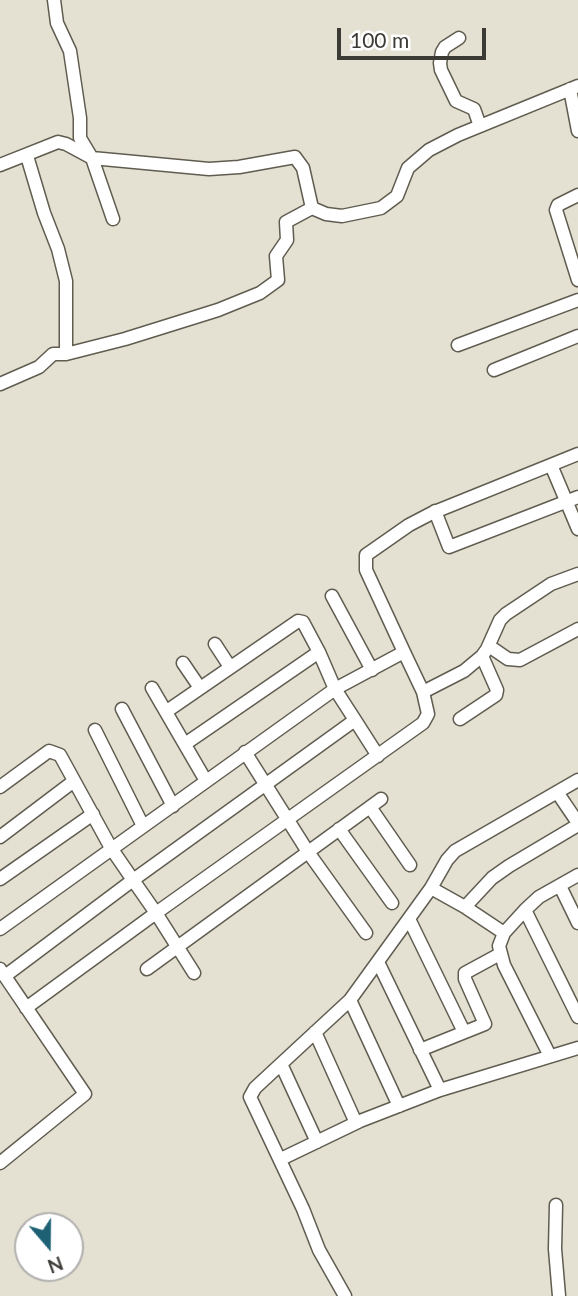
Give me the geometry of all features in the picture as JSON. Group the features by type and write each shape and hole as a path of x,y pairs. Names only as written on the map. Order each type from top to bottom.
{"street":[{"path":"54,0 57,23 70,51 80,118 80,138 92,158 113,219"},
{"path":"459,38 445,47 440,63 456,101 474,109 480,126"},
{"path":"312,208 326,214 342,215 387,205 397,196 404,176 414,161 444,142 574,87 578,131"},
{"path":"0,165 62,142 92,158 222,169 295,158 303,168 312,208"},
{"path":"27,156 66,281 66,354"},
{"path":"578,195 558,205 556,210 578,280"},
{"path":"0,384 39,367 53,354 66,354 147,333 260,293 278,280 276,256 287,240 286,222 312,208"},
{"path":"458,345 578,300"},
{"path":"494,370 578,336"},
{"path":"26,1008 156,912 423,723 428,714 423,692 366,570 366,555 409,525 435,511 578,454"},
{"path":"551,465 572,499 578,529"},
{"path":"435,511 449,547 572,499"},
{"path":"423,692 464,671 485,651 500,620 506,614 551,584 578,574"},
{"path":"332,596 372,670"},
{"path":"167,711 298,621 303,622 335,689 378,756"},
{"path":"485,651 520,660 578,629"},
{"path":"215,644 230,667"},
{"path":"460,719 496,695 497,690 485,651"},
{"path":"185,744 319,652"},
{"path":"0,929 335,689 404,652"},
{"path":"183,663 200,688"},
{"path":"152,688 206,781"},
{"path":"122,709 173,806"},
{"path":"0,1163 85,1094 3,972 355,720"},
{"path":"95,730 143,826"},
{"path":"0,787 49,751 60,755 111,848 194,973"},
{"path":"245,752 308,852 366,933"},
{"path":"345,1296 319,1250 281,1159 250,1097 255,1088 350,1000 410,919 455,851 578,780"},
{"path":"0,837 74,781"},
{"path":"465,907 492,878 578,824 557,792"},
{"path":"147,969 176,945 381,799"},
{"path":"370,807 410,865"},
{"path":"0,879 93,814"},
{"path":"339,829 392,903"},
{"path":"550,1056 500,954 500,942 504,933 539,897 578,875"},
{"path":"560,886 578,923"},
{"path":"431,888 504,933"},
{"path":"525,910 578,1017"},
{"path":"410,919 464,1032"},
{"path":"420,1049 485,1024 465,979 465,973 500,954"},
{"path":"378,962 440,1090"},
{"path":"350,1000 399,1106"},
{"path":"315,1032 355,1123"},
{"path":"281,1159 355,1123 440,1090 578,1048"},
{"path":"281,1064 317,1142"},
{"path":"556,1205 555,1249 559,1296"}]}
